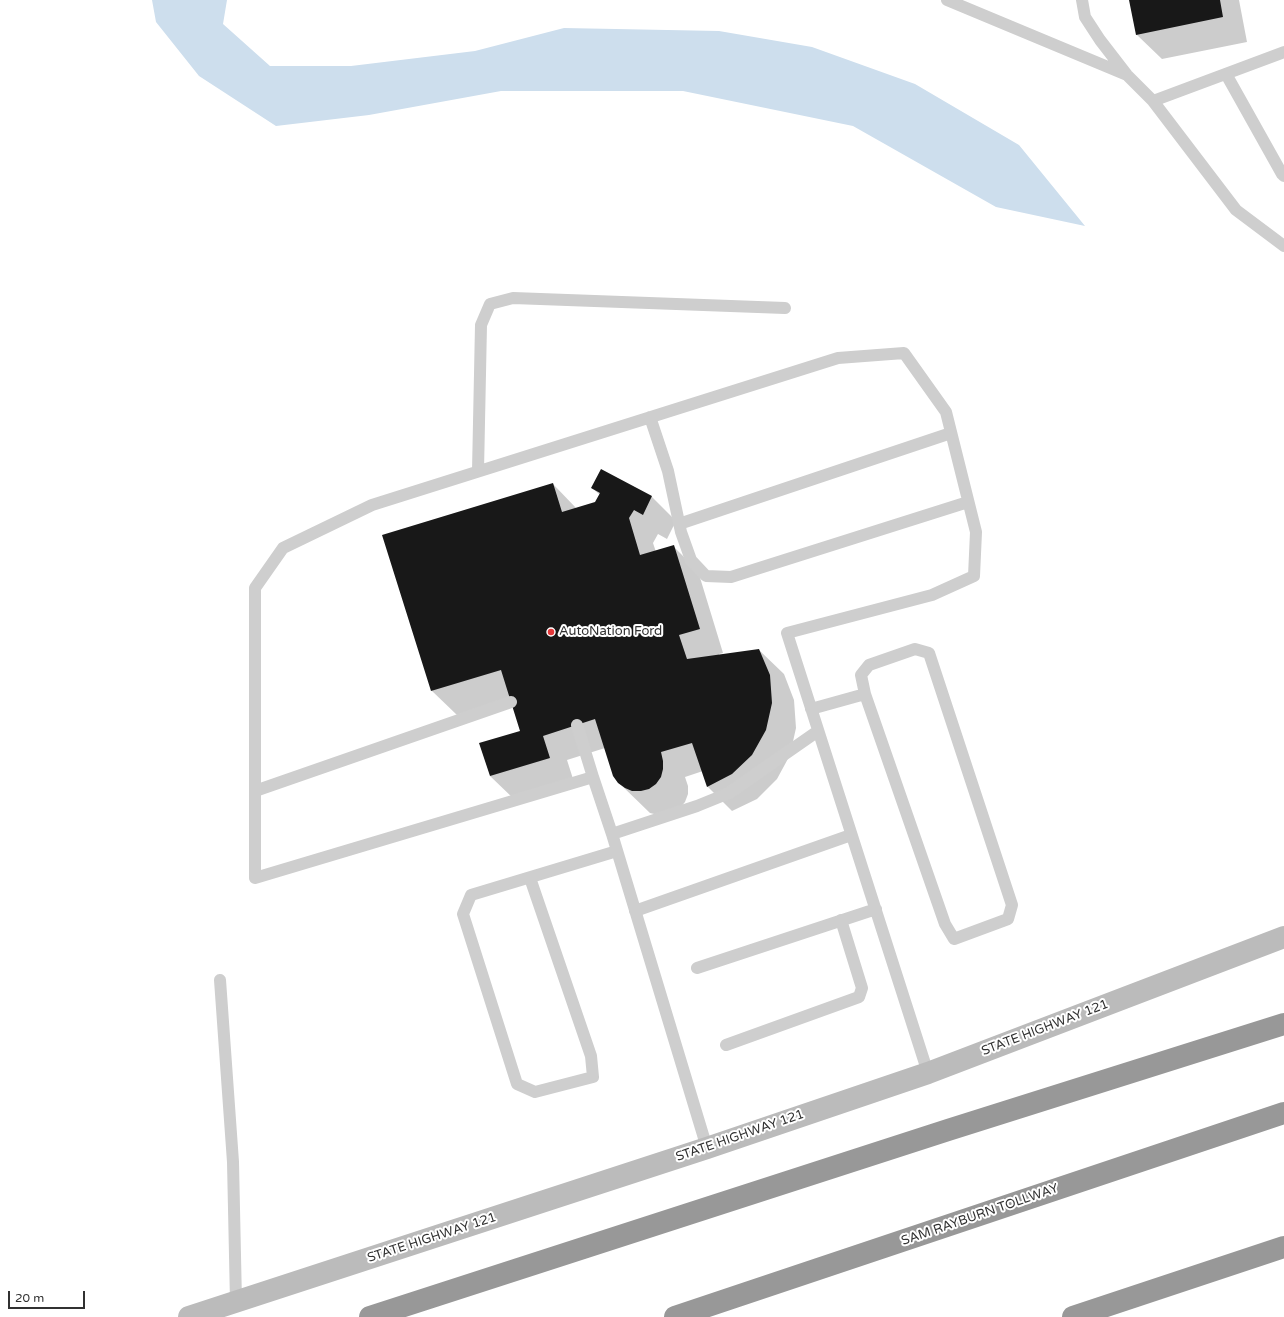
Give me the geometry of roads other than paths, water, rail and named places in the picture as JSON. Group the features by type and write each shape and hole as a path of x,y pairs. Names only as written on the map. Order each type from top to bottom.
{"highway":[{"path":"370,1317 948,1130 1284,1024"},
{"path":"1256,1033 1284,1028"},
{"name":"SAM RAYBURN TOLLWAY","path":"675,1317 1284,1113"},
{"path":"1072,1317 1284,1247"}],"main road":[{"name":"STATE HIGHWAY 121","path":"189,1317 707,1148 928,1073 1284,937"}],"lane":[{"path":"947,0 1127,75"},
{"path":"1082,0 1085,17 1100,40 1127,75 1153,101 1236,210 1284,246"},
{"path":"1153,101 1284,52"},
{"path":"1226,74 1284,176"},
{"path":"478,471 481,326 490,304 513,298 785,308"},
{"path":"593,777 255,878 255,588 283,548 372,505 838,358 904,353 946,412 976,532 974,576 932,595 786,633 928,1073"},
{"path":"650,417 668,471 679,524 691,560 706,576 731,577 968,502"},
{"path":"679,524 951,433"},
{"path":"915,649 929,653 1012,905 1008,919 954,939 944,924 865,694 861,675 870,665 915,649"},
{"path":"811,709 865,694"},
{"path":"255,791 511,702"},
{"path":"576,725 612,834 707,1148"},
{"path":"612,834 697,806 729,793 818,731"},
{"path":"635,911 852,835"},
{"path":"530,878 591,1056 593,1077 535,1092 517,1084 463,914 471,895 617,851"},
{"path":"697,968 876,909"},
{"path":"726,1045 859,997 862,988 841,920"},
{"path":"220,980 233,1156 236,1302"}],"water":[{"path":"152,0 227,0 223,24 270,66 351,66 475,51 564,28 719,31 812,47 915,84 1019,145 1085,226 996,207 853,126 683,91 501,91 369,115 276,126 199,76 156,22"}],"place":[{"name":"AutoNation Ford","path":"551,632"}]}
